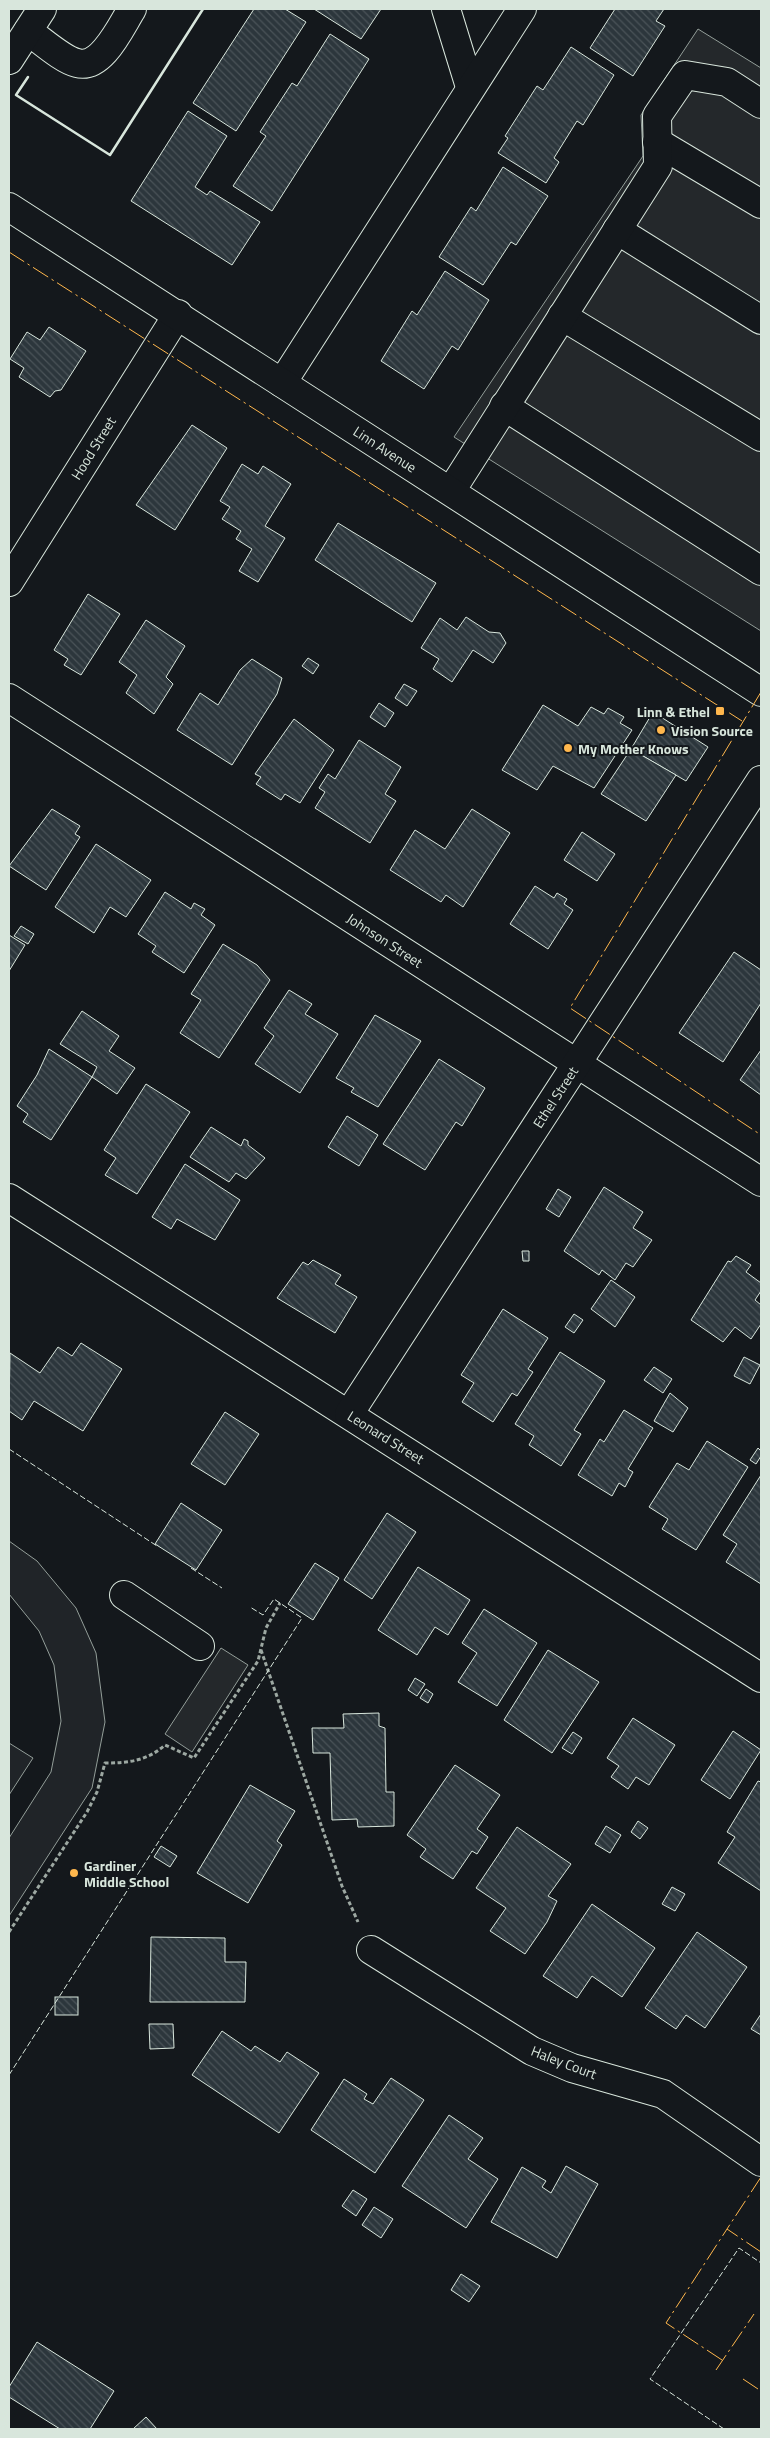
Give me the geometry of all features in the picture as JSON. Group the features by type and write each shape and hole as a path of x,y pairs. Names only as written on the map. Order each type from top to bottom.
{"street":[{"path":"9,60 42,9"},
{"path":"28,31 77,63 91,63 102,55 132,9"},
{"path":"446,9 470,87"},
{"path":"282,383 470,87 522,9"},
{"path":"451,491 658,166 658,116 685,75 727,82 761,104"},
{"path":"657,142 761,204"},
{"name":"Linn Avenue","path":"9,207 178,314 761,692"},
{"path":"617,230 761,320"},
{"name":"Hood Street","path":"9,582 178,314"},
{"path":"562,316 761,437"},
{"path":"504,406 761,571"},
{"name":"Johnson Street","path":"9,698 761,1182"},
{"name":"Ethel Street","path":"349,1414 578,1063 752,815 761,780"},
{"name":"Leonard Street","path":"9,1198 761,1678"},
{"path":"124,1595 200,1646"},
{"name":"Haley Court","path":"371,1950 532,2051 572,2068 663,2094 761,2162"}],"path":[{"path":"9,1932 87,1812 97,1792 105,1763 125,1763 149,1758 165,1745 194,1758 253,1670 266,1628 280,1603"},
{"path":"261,1649 342,1886 371,1950"}],"shaded area":[{"path":"698,29 761,68 761,631 454,437 643,156 641,115"},
{"path":"9,1541 37,1561 76,1608 96,1653 105,1722 92,1788 9,1916 9,1838 51,1772 61,1721 54,1665 39,1631 9,1594"},
{"path":"221,1648 248,1665 192,1752 165,1734"},
{"path":"9,1743 33,1758 9,1795"}],"building":[{"path":"254,9 285,9 306,22 236,131 193,103"},
{"path":"314,9 381,9 361,39"},
{"path":"615,9 664,9 656,21 665,26 633,76 590,48"},
{"path":"330,34 369,59 272,211 233,186 266,136 260,132 292,83 297,86"},
{"path":"571,47 614,75 583,125 577,121 554,158 559,162 546,183 498,153 508,138 505,136 537,86 543,90"},
{"path":"188,111 227,136 195,187 207,195 210,191 260,222 232,265 131,201"},
{"path":"503,167 548,196 516,245 511,242 483,285 439,257 471,207 476,211"},
{"path":"445,271 489,300 458,350 452,346 424,389 381,361 412,311 417,315"},
{"path":"49,327 86,351 61,390 55,391 50,397 19,377 24,368 10,359 27,332 40,340"},
{"path":"192,425 227,448 175,530 136,505"},
{"path":"242,464 258,474 263,466 291,484 265,526 285,538 258,582 239,571 252,549 236,539 241,531 222,519 230,507 220,501"},
{"path":"338,523 436,583 412,622 315,560"},
{"path":"88,594 120,614 81,675 64,665 68,659 54,650"},
{"path":"466,617 489,632 500,633 506,643 493,663 473,650 452,682 433,669 439,659 421,648 440,618 457,630"},
{"path":"146,620 185,646 166,677 173,684 154,714 126,693 137,675 119,662"},
{"path":"308,658 319,665 313,674 302,666"},
{"path":"252,659 282,678 277,694 232,765 177,730 200,693 218,705 240,670"},
{"path":"404,684 417,691 407,706 395,698"},
{"path":"379,703 394,713 385,727 370,717"},
{"name":"My Mother Knows","path":"543,705 578,726 591,707 604,714 608,708 624,717 620,723 632,730 594,788 553,766 537,790 502,770"},
{"name":"Vision Source","path":"653,712 708,747 686,781 631,749"},
{"path":"294,719 334,750 300,803 285,794 281,800 256,784 261,777 255,774"},
{"path":"359,740 401,767 385,794 396,801 370,843 315,808 325,792 319,788 328,774 335,779"},
{"path":"631,749 676,775 646,821 601,794"},
{"path":"52,809 80,826 75,834 80,837 46,890 9,866"},
{"path":"472,809 510,833 463,907 446,895 441,902 390,870 415,830 445,849"},
{"path":"582,832 615,854 597,881 564,860"},
{"path":"96,844 151,880 126,917 110,907 94,933 55,907"},
{"path":"535,886 554,898 557,893 567,899 564,904 573,910 548,949 510,924"},
{"path":"165,892 191,909 194,903 205,909 201,915 215,925 184,973 152,952 156,946 138,934"},
{"path":"21,926 34,934 28,944 14,936"},
{"path":"9,935 25,945 9,971"},
{"path":"223,944 257,965 270,980 219,1058 180,1033 201,1000 191,994"},
{"path":"734,952 761,970 761,1003 723,1062 679,1033"},
{"path":"289,990 312,1004 305,1014 338,1034 300,1093 255,1064 274,1036 264,1028"},
{"path":"82,1011 119,1036 109,1051 135,1068 117,1094 92,1077 97,1067 60,1044"},
{"path":"375,1015 421,1041 378,1107 351,1092 354,1088 336,1078"},
{"path":"49,1049 92,1077 51,1140 23,1122 28,1114 17,1106 37,1075"},
{"path":"761,1050 761,1095 740,1080"},
{"path":"439,1059 485,1088 462,1126 456,1122 425,1170 383,1144"},
{"path":"146,1084 190,1112 137,1194 105,1175 116,1158 104,1150"},
{"path":"347,1116 378,1135 359,1166 328,1147"},
{"path":"211,1127 241,1146 244,1139 248,1141 248,1145 265,1158 246,1179 236,1173 229,1182 190,1157"},
{"path":"185,1164 240,1200 215,1240 177,1219 171,1229 152,1217"},
{"path":"604,1187 643,1212 633,1228 652,1240 633,1267 626,1263 615,1280 602,1270 599,1275 564,1251"},
{"path":"558,1189 571,1197 559,1217 546,1209"},
{"path":"522,1251 529,1251 529,1261 523,1261"},
{"path":"736,1256 751,1265 746,1272 761,1283 761,1291 755,1300 761,1305 761,1324 751,1339 735,1327 723,1342 691,1320 728,1261 731,1262"},
{"path":"313,1260 341,1275 335,1284 357,1297 335,1333 277,1298 303,1262 308,1265"},
{"path":"611,1280 635,1297 615,1327 591,1309"},
{"path":"503,1309 548,1338 528,1369 533,1372 517,1396 512,1393 493,1422 462,1402 474,1383 461,1375"},
{"path":"574,1314 583,1320 574,1333 565,1327"},
{"path":"81,1343 122,1369 83,1431 34,1401 22,1420 9,1411 10,1353 40,1373 58,1347 72,1356"},
{"path":"560,1352 605,1381 574,1430 581,1434 561,1466 529,1445 534,1436 515,1424"},
{"path":"744,1357 760,1365 750,1384 734,1376"},
{"path":"654,1367 672,1379 663,1393 644,1380"},
{"path":"670,1393 688,1408 673,1432 654,1421"},
{"path":"624,1410 653,1428 628,1469 633,1472 625,1487 619,1483 612,1496 578,1475 600,1439 604,1442"},
{"path":"225,1412 259,1434 225,1485 191,1464"},
{"path":"707,1441 748,1467 696,1550 662,1529 668,1519 649,1507 677,1463 689,1470"},
{"path":"758,1448 761,1451 761,1456 756,1464 750,1460"},
{"path":"761,1475 761,1584 726,1562 737,1544 723,1535"},
{"path":"181,1503 222,1530 196,1570 155,1544"},
{"path":"387,1513 416,1532 372,1599 344,1580"},
{"path":"315,1563 339,1578 313,1620 288,1604"},
{"path":"418,1567 470,1600 448,1635 435,1627 417,1655 378,1630"},
{"path":"484,1609 537,1643 497,1706 458,1682 477,1653 462,1643"},
{"path":"548,1650 599,1682 552,1753 504,1720"},
{"path":"415,1678 425,1684 417,1696 408,1690"},
{"path":"426,1689 433,1694 428,1703 420,1698"},
{"path":"379,1713 379,1726 385,1728 386,1792 394,1792 394,1826 358,1827 357,1819 332,1820 330,1753 313,1753 312,1728 344,1728 343,1714"},
{"path":"633,1718 675,1745 649,1785 636,1777 628,1789 611,1777 619,1766 607,1758"},
{"path":"733,1731 761,1750 730,1799 701,1780"},
{"path":"573,1732 582,1738 572,1754 562,1748"},
{"path":"455,1765 500,1795 477,1829 488,1837 477,1854 472,1851 453,1879 420,1857 426,1849 407,1835"},
{"path":"758,1781 761,1782 761,1891 718,1863 735,1837 727,1832"},
{"path":"250,1785 295,1811 277,1841 282,1845 248,1903 197,1873"},
{"path":"638,1821 648,1828 640,1839 631,1832"},
{"path":"606,1826 621,1835 610,1853 595,1844"},
{"path":"517,1827 571,1864 548,1896 557,1901 547,1922 525,1954 490,1931 506,1908 476,1888"},
{"path":"161,1846 177,1856 170,1867 154,1857"},
{"path":"672,1887 685,1894 675,1911 662,1904"},
{"path":"592,1904 655,1948 622,1997 592,1976 577,1998 543,1976"},
{"path":"697,1932 747,1967 705,2028 686,2015 676,2029 645,2008"},
{"path":"151,1937 225,1938 225,1962 246,1962 245,2002 150,2002"},
{"path":"55,1997 78,1997 78,2015 55,2015"},
{"path":"761,2014 761,2035 751,2029"},
{"path":"149,2024 173,2024 174,2048 150,2049"},
{"path":"222,2031 251,2051 255,2046 280,2062 287,2052 319,2073 279,2133 192,2075"},
{"path":"391,2078 424,2100 375,2173 311,2130 344,2079 367,2094 364,2099 373,2104"},
{"path":"449,2115 483,2138 468,2159 498,2179 466,2228 402,2186"},
{"path":"566,2166 598,2184 557,2258 491,2222 522,2167 546,2181 542,2187 551,2193"},
{"path":"353,2190 367,2199 356,2216 342,2206"},
{"path":"374,2207 393,2219 381,2238 362,2225"},
{"path":"461,2274 480,2286 469,2302 451,2290"},
{"path":"37,2342 114,2391 90,2429 60,2429 9,2397 9,2387"},
{"path":"146,2417 157,2429 133,2429"}],"fence":[{"path":"9,1449 157,1546"},
{"path":"191,1568 222,1588"},
{"path":"9,2075 302,1618 274,1599 263,1615 250,1607"},
{"path":"724,2429 650,2379 739,2248 761,2263"}],"wall":[{"path":"28,77 16,95 110,155 203,9"}],"power":[{"path":"9,252 742,721"},
{"path":"761,692 570,1008 761,1135"},
{"path":"761,2177 727,2229 761,2252"},
{"path":"722,2360 666,2323 727,2229"},
{"path":"716,2370 754,2314"},
{"path":"743,2379 761,2391"}],"place":[{"name":"Linn & Ethel","path":"720,711"},
{"name":"Vision Source","path":"661,730"},
{"name":"My Mother Knows","path":"568,748"},
{"name":"Gardiner Middle School","path":"74,1873"}]}
